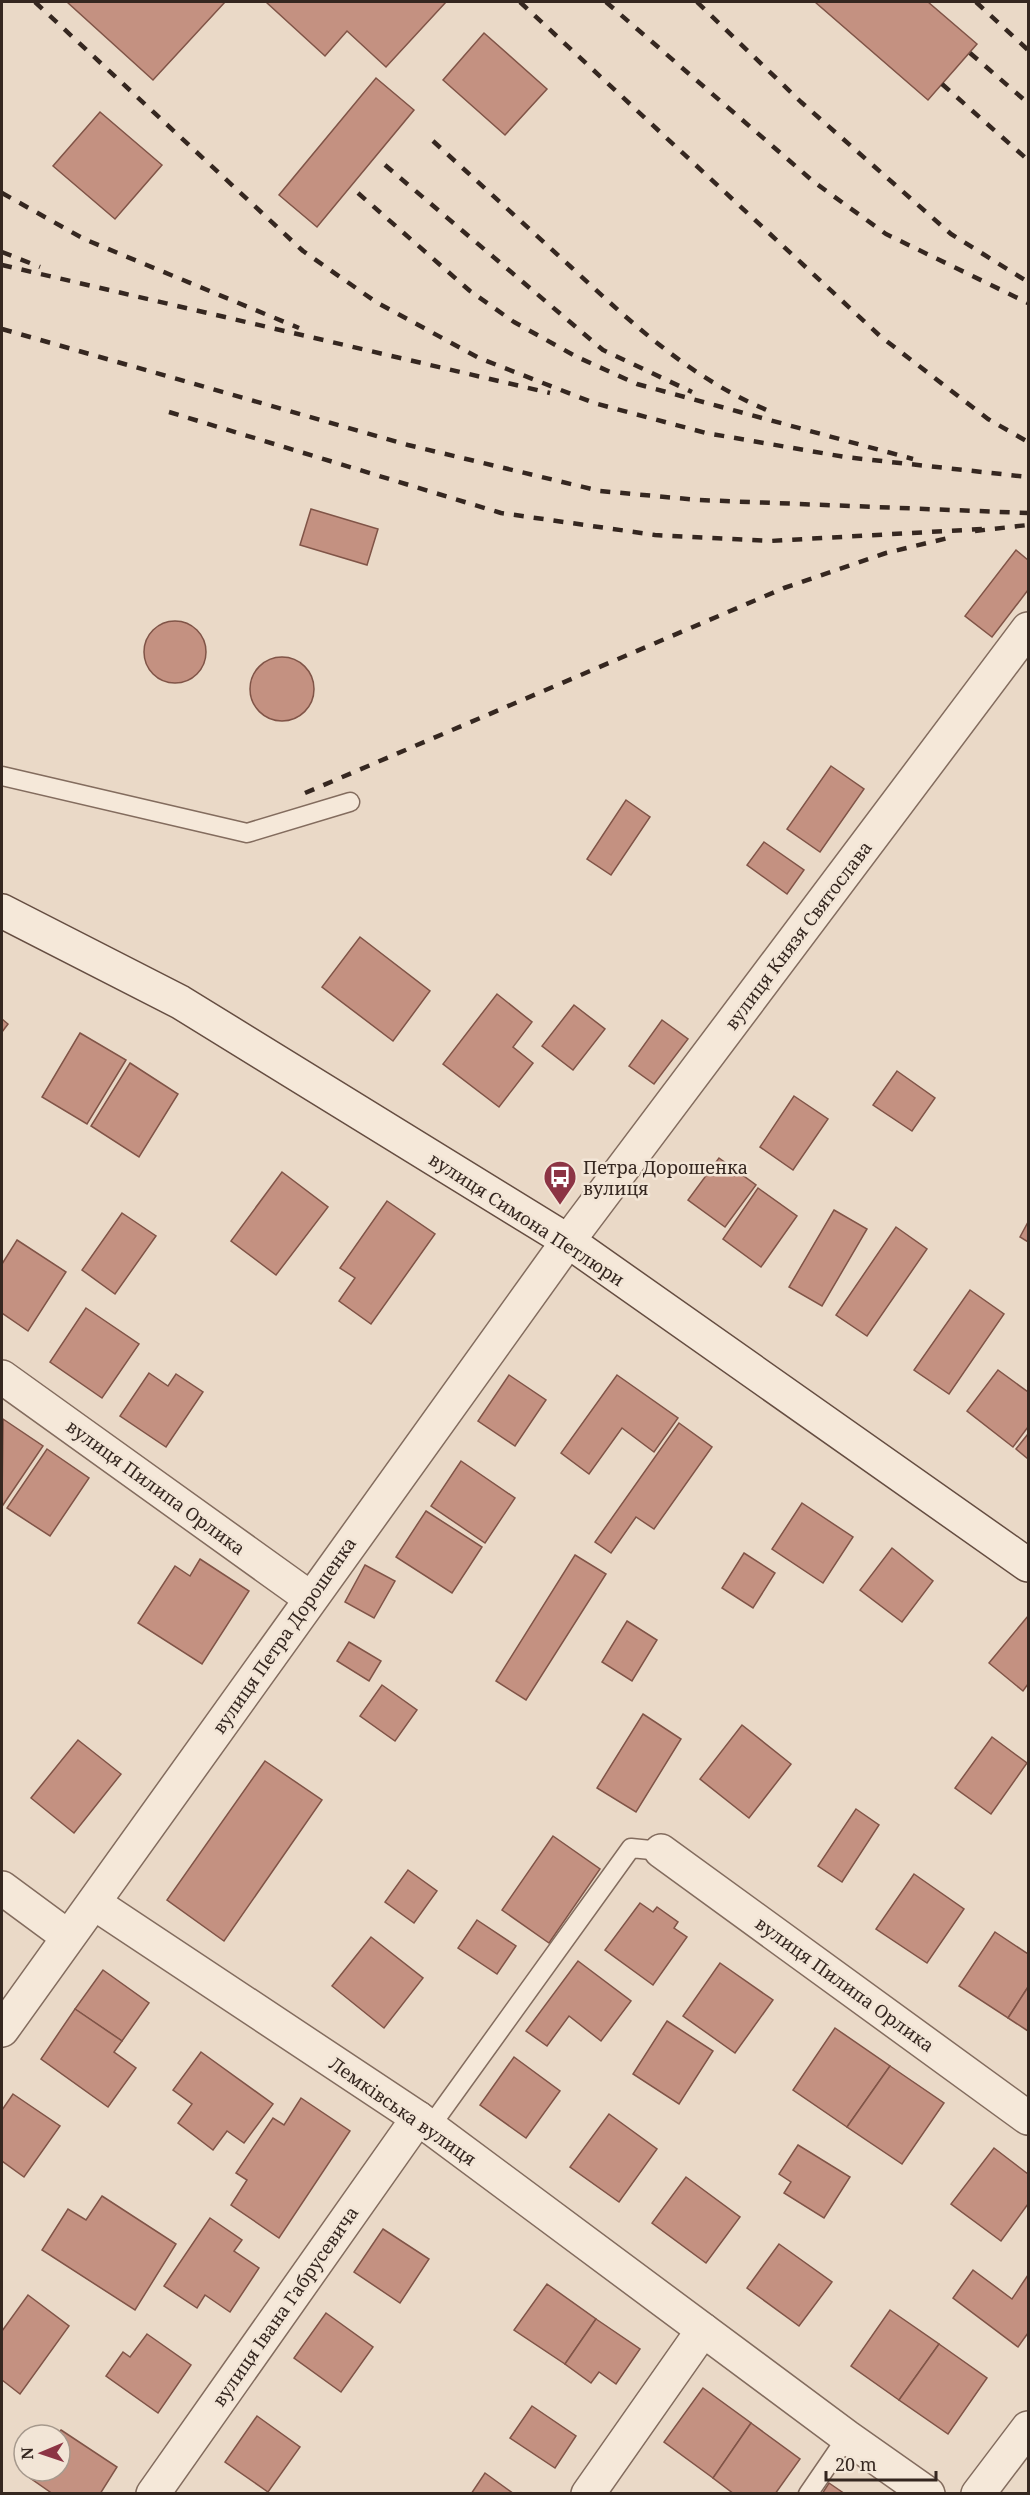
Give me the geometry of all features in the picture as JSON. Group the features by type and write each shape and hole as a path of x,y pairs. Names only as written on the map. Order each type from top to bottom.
{"street":[{"name":"вулиця Князя Святослава","path":"568,1241 1029,629"},
{"name":"вулиця Симона Петлюри","path":"2,911 180,1002 568,1241 1029,1565"},
{"name":"вулиця Петра Дорошенка","path":"2,2030 67,1936 94,1903 310,1598 568,1241"},
{"name":"вулиця Пилипа Орлика","path":"2,1377 310,1598"},
{"name":"вулиця Пилипа Орлика","path":"661,1851 1029,2118"},
{"path":"2,1887 67,1936"},
{"name":"Лемківська вулиця","path":"94,1903 424,2122 847,2437 928,2493"},
{"name":"вулиця Івана Габрусевича","path":"153,2493 424,2122"},
{"path":"588,2493 703,2330"},
{"path":"978,2493 1029,2428"}],"lane":[{"path":"2,776 247,833 350,802"},
{"path":"424,2122 631,1848 661,1851"},
{"path":"808,2493 847,2437"}],"building":[{"path":"67,2 225,2 153,80"},
{"path":"266,2 446,2 386,67 347,31 325,56"},
{"path":"815,2 928,2 977,44 928,100"},
{"path":"484,33 547,89 505,135 443,80"},
{"path":"376,78 414,110 317,227 279,195"},
{"path":"100,112 162,165 115,219 53,166"},
{"path":"311,509 378,529 367,565 300,545"},
{"path":"1016,550 1028,560 1028,590 992,637 965,616"},
{"path":"169,621 181,621 197,630 204,640 206,652 204,664 197,674 181,683 169,683 158,678 149,669 144,658 144,646 149,635 158,626"},
{"path":"282,657 300,663 308,671 314,689 308,707 300,715 282,721 264,715 256,707 250,689 256,671 264,663"},
{"path":"831,766 864,789 820,852 787,829"},
{"path":"626,800 650,817 611,875 587,859"},
{"path":"764,842 804,870 787,894 747,865"},
{"path":"360,937 430,991 393,1041 322,987"},
{"path":"497,994 532,1022 513,1047 533,1063 499,1107 443,1064"},
{"path":"574,1005 605,1029 573,1070 542,1046"},
{"path":"2,1019 8,1024 2,1032"},
{"path":"662,1020 688,1039 654,1084 629,1066"},
{"path":"80,1033 126,1060 87,1124 42,1097"},
{"path":"130,1063 178,1094 139,1157 91,1126"},
{"path":"897,1071 935,1098 912,1131 873,1105"},
{"path":"794,1096 828,1119 793,1170 760,1147"},
{"path":"719,1158 756,1185 725,1227 688,1200"},
{"path":"282,1172 328,1207 276,1275 231,1241"},
{"path":"758,1188 797,1216 761,1267 723,1239"},
{"path":"387,1201 435,1234 371,1324 339,1301 355,1278 340,1268"},
{"path":"834,1210 867,1229 822,1306 789,1287"},
{"path":"122,1213 156,1236 115,1294 82,1270"},
{"path":"1028,1222 1028,1242 1020,1237"},
{"path":"896,1227 927,1249 867,1336 836,1315"},
{"path":"17,1240 66,1272 28,1331 2,1313 2,1264"},
{"path":"970,1290 1004,1314 949,1394 914,1370"},
{"path":"86,1308 139,1344 102,1398 50,1362"},
{"path":"998,1370 1028,1392 1028,1427 1013,1447 967,1411"},
{"path":"149,1373 168,1386 176,1374 203,1392 166,1447 120,1416"},
{"path":"509,1375 546,1400 515,1446 478,1421"},
{"path":"617,1375 678,1418 654,1452 622,1428 589,1474 561,1453"},
{"path":"3,1419 43,1446 3,1505 2,1504"},
{"path":"679,1423 712,1447 654,1529 636,1517 611,1553 595,1542"},
{"path":"1028,1434 1028,1459 1016,1449"},
{"path":"47,1449 89,1478 50,1536 7,1508"},
{"path":"461,1461 515,1498 485,1543 431,1506"},
{"path":"802,1503 853,1537 823,1583 772,1549"},
{"path":"426,1511 482,1547 452,1593 396,1557"},
{"path":"892,1548 933,1581 902,1622 860,1590"},
{"path":"744,1553 775,1573 753,1608 722,1588"},
{"path":"575,1555 606,1574 526,1700 496,1681"},
{"path":"200,1559 249,1591 202,1664 138,1623 175,1566 190,1576"},
{"path":"365,1565 395,1581 374,1618 345,1602"},
{"path":"1028,1616 1028,1684 1023,1691 989,1663"},
{"path":"627,1621 657,1640 632,1681 602,1662"},
{"path":"349,1642 381,1661 369,1681 337,1661"},
{"path":"382,1685 417,1710 395,1741 360,1716"},
{"path":"643,1714 681,1739 636,1812 597,1788"},
{"path":"742,1725 791,1764 749,1818 700,1779"},
{"path":"992,1737 1027,1763 991,1814 955,1788"},
{"path":"78,1740 121,1774 74,1833 31,1798"},
{"path":"265,1761 322,1800 224,1941 167,1900"},
{"path":"856,1809 879,1825 842,1882 818,1866"},
{"path":"553,1836 600,1869 549,1943 502,1910"},
{"path":"408,1870 437,1891 414,1923 385,1902"},
{"path":"914,1874 964,1909 927,1963 876,1929"},
{"path":"640,1903 653,1912 657,1907 678,1922 674,1928 687,1937 653,1985 605,1950"},
{"path":"477,1920 516,1946 497,1974 458,1948"},
{"path":"995,1932 1028,1954 1028,1987 1008,2018 959,1986"},
{"path":"371,1937 423,1978 384,2028 332,1986"},
{"path":"578,1961 631,2001 601,2041 569,2016 547,2046 526,2031"},
{"path":"720,1963 773,2000 735,2053 683,2016"},
{"path":"103,1970 149,2003 122,2041 75,2009"},
{"path":"1028,1987 1028,2031 1008,2018"},
{"path":"75,2009 122,2041 114,2052 136,2068 108,2107 41,2059"},
{"path":"667,2021 713,2051 679,2104 633,2074"},
{"path":"835,2028 890,2066 847,2127 793,2090"},
{"path":"201,2052 273,2104 244,2143 227,2131 213,2150 178,2123 192,2104 173,2090"},
{"path":"514,2057 560,2091 526,2138 480,2105"},
{"path":"890,2066 944,2103 902,2164 847,2127"},
{"path":"13,2094 60,2126 24,2177 2,2161 2,2110"},
{"path":"301,2098 350,2131 279,2238 231,2205 247,2180 236,2173 273,2118 284,2125"},
{"path":"609,2114 657,2149 619,2202 570,2167"},
{"path":"798,2145 850,2177 824,2218 784,2193 791,2182 779,2174"},
{"path":"994,2148 1028,2174 1028,2204 1001,2241 951,2204"},
{"path":"686,2177 740,2217 706,2263 652,2223"},
{"path":"102,2196 176,2244 135,2310 42,2250 68,2209 86,2220"},
{"path":"210,2218 242,2240 234,2251 259,2268 230,2312 205,2295 197,2308 164,2286"},
{"path":"383,2229 429,2259 400,2303 354,2272"},
{"path":"779,2244 832,2282 799,2326 747,2288"},
{"path":"973,2270 1012,2299 1028,2275 1028,2333 1018,2347 953,2298"},
{"path":"547,2284 596,2319 565,2364 514,2330"},
{"path":"28,2295 69,2326 20,2394 2,2380 2,2331"},
{"path":"890,2310 939,2344 899,2400 851,2366"},
{"path":"326,2313 373,2347 341,2392 294,2358"},
{"path":"596,2319 640,2349 616,2384 599,2372 591,2383 565,2364"},
{"path":"147,2334 191,2365 158,2413 106,2376 123,2352 130,2357"},
{"path":"939,2344 987,2378 948,2434 899,2400"},
{"path":"703,2388 751,2423 713,2478 664,2442"},
{"path":"532,2406 576,2436 555,2468 510,2438"},
{"path":"257,2416 300,2447 268,2492 225,2462"},
{"path":"751,2423 800,2459 775,2494 734,2494 713,2478"},
{"path":"72,2437 117,2467 100,2494 53,2494 37,2483 72,2483"},
{"path":"485,2473 514,2494 471,2494"},
{"path":"829,2483 845,2494 822,2494"}],"railway":[{"path":"35,2 303,251 376,302 479,358 594,403 706,433 845,457 1028,477"},
{"path":"520,2 880,336 988,419 1028,442"},
{"path":"606,2 814,182 886,234 1028,303"},
{"path":"697,2 801,102 951,234 1028,282"},
{"path":"976,2 1028,50"},
{"path":"970,53 1028,103"},
{"path":"942,84 1028,160"},
{"path":"433,141 618,310 666,350 717,385 774,413"},
{"path":"385,165 603,350 692,392"},
{"path":"2,193 84,239 299,328"},
{"path":"358,193 470,291 514,322 577,357 637,384 913,459"},
{"path":"2,252 40,267"},
{"path":"2,265 550,393"},
{"path":"2,329 408,445 600,491 698,500 1028,513"},
{"path":"169,412 501,513 655,535 770,541 982,529"},
{"path":"975,531 1028,525"},
{"path":"305,793 784,588 886,553 952,537"}],"place":[{"name":"Петра Дорошенка вулиця","path":"560,1206"}]}
